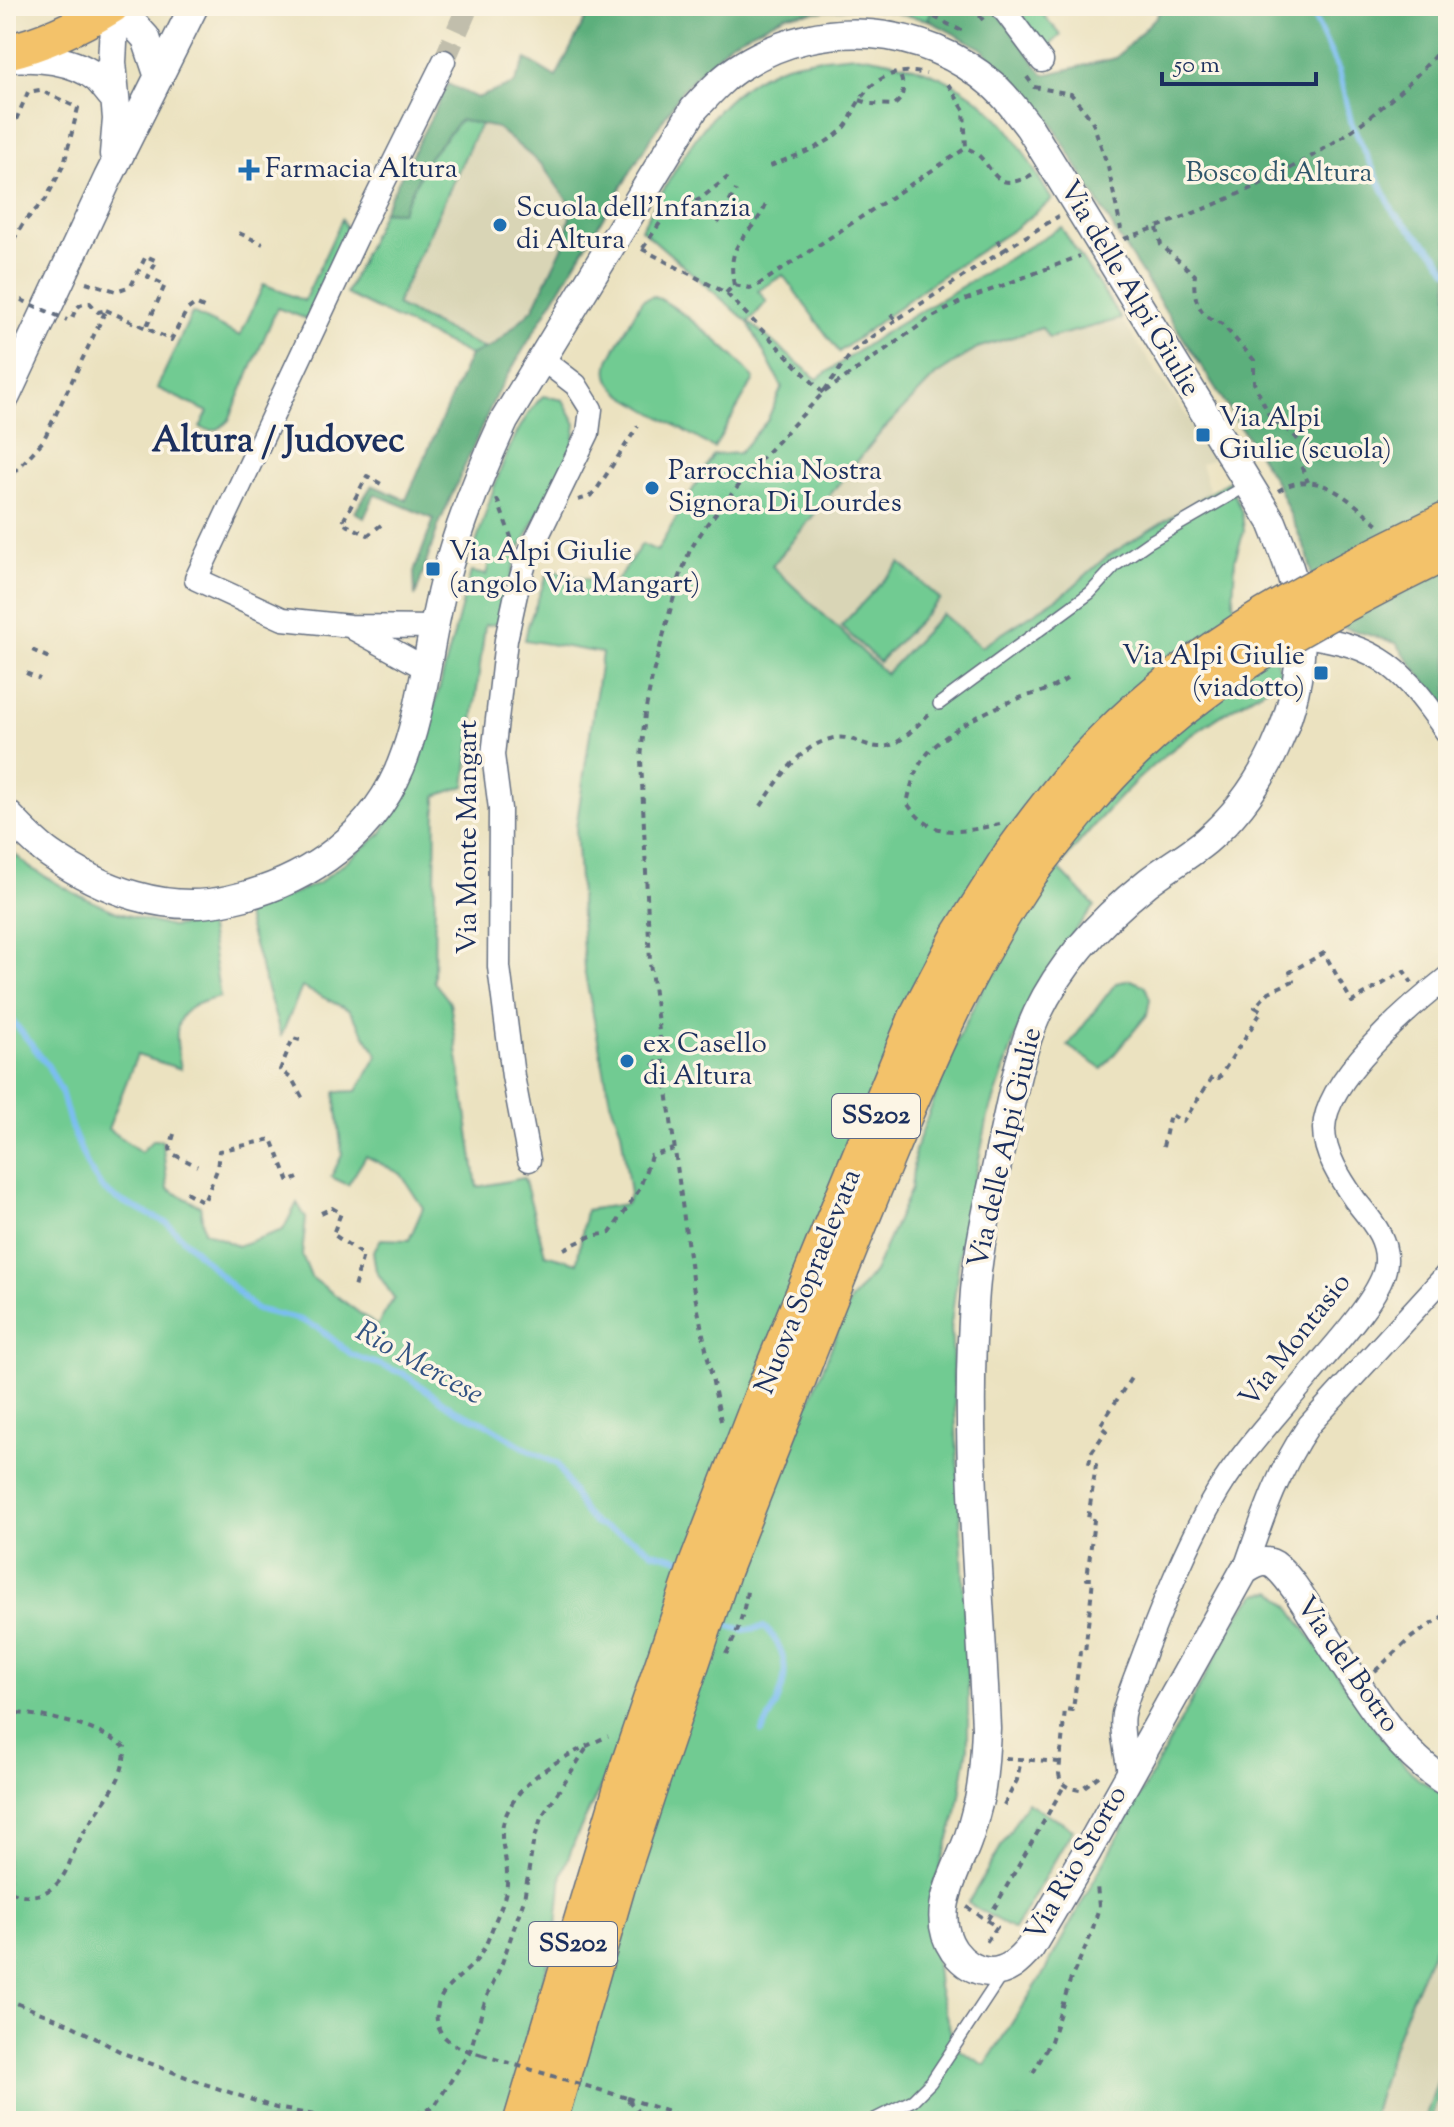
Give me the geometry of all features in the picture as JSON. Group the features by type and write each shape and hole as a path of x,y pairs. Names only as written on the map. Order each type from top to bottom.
{"highway":[{"name":"Nuova Sopraelevata","path":"522,2121 641,1770 697,1565 862,1216 943,1024 993,928 1016,849 1048,804 1104,740 1197,663 1256,621 1321,584 1448,520"},
{"name":"Nuova Sopraelevata","path":"1016,849 1103,783 1135,749 1250,658 1296,630 1448,551"},
{"name":"Nuova Sopraelevata","path":"549,2121 617,1886 641,1770"}],"main road":[{"path":"6,55 77,28 115,6"}],"street":[{"path":"115,6 146,38 159,77"},
{"path":"108,178 115,149 117,119 112,62 115,6"},
{"path":"6,396 108,178 194,6"},
{"path":"1001,6 1034,68"},
{"name":"Via delle Alpi Giulie","path":"6,813 48,853 110,888 164,902 216,903 282,885 337,851 378,807 406,753 453,548 484,463 504,421 694,109 719,83 743,65 797,41 849,33 895,36 925,45 959,60 993,85 1011,103 1052,162 1272,522 1287,560 1302,636 1287,721 1255,787 1204,843 1148,882 1117,909 1062,970 1038,1013 1023,1051 1010,1106 975,1290 971,1421 986,1728 985,1764 968,1840 943,1904 949,1944 959,1957 968,1966 987,1972 1004,1971"},
{"path":"6,55 73,65 97,78 115,99"},
{"path":"434,627 350,626 283,619 196,579 364,222 444,61"},
{"name":"Via Monte Mangart","path":"529,1160 513,1076 499,967 500,809 493,755 506,640 526,560 588,433 591,409 576,385 541,358"},
{"path":"350,626 425,668"},
{"path":"1302,636 1351,645 1378,656 1407,681 1448,734"},
{"name":"Via Montasio","path":"1117,1772 1122,1716 1156,1624 1199,1527 1236,1465 1374,1293 1385,1269 1384,1243 1373,1222 1340,1178 1329,1155 1324,1131 1326,1113 1338,1089 1399,1018 1448,977"},
{"path":"1244,1571 1273,1486 1291,1451 1338,1392 1448,1273"},
{"name":"Via del Botro","path":"1244,1571 1266,1561 1276,1566 1410,1754 1448,1783"},
{"name":"Via Rio Storto","path":"1004,1971 1018,1962 1030,1948 1077,1869 1117,1772 1244,1571"}],"lane":[{"path":"939,704 1090,593 1116,565 1149,542 1254,494"},
{"name":"Via Rio Storto","path":"871,2121 913,2100 931,2082 1004,1971"}],"path":[{"path":"938,6 934,17 960,30 955,40"},
{"path":"972,6 990,29"},
{"path":"1034,68 1034,87 1071,94 1092,120 1108,167 1122,240 1199,213 1267,182 1349,134 1392,101 1448,40"},
{"path":"770,166 815,147 842,130 851,120 860,100 878,80 893,72 912,71 930,75"},
{"path":"860,100 885,107 899,102 904,88 899,72"},
{"path":"945,80 958,96 964,110 966,148"},
{"path":"6,119 15,122 28,92 40,90 78,108 64,164 46,199 24,222 7,251"},
{"path":"966,148 980,157 993,176 1009,183 1030,176 1052,162"},
{"path":"734,285 750,288 758,285 966,148"},
{"path":"728,177 700,199 662,220 642,249 726,293 823,393"},
{"path":"718,223 736,190"},
{"path":"734,285 732,276 736,244 761,217 766,204"},
{"path":"721,1421 693,1286 650,963 641,759 653,673 678,582 690,550 707,524 760,460 823,393 853,351 896,320 1078,204"},
{"path":"1157,228 1161,245 1195,275 1193,290 1201,313 1221,323 1254,360 1254,383 1271,419 1293,434 1305,448 1301,466 1308,482"},
{"path":"239,233 263,244"},
{"path":"997,240 1004,250"},
{"path":"823,393 929,319 962,301 1086,254"},
{"path":"87,282 116,291 131,286 146,256 157,261 148,277 165,285 146,328"},
{"path":"726,293 734,285"},
{"path":"8,294 70,321 77,306 90,303 98,312 106,310 171,340 187,310 195,304 208,310"},
{"path":"6,482 43,441 106,310"},
{"path":"891,314 896,320"},
{"path":"560,493 573,499 589,497 638,426"},
{"path":"484,463 517,554 526,560"},
{"path":"381,525 368,535 342,523 367,476 385,486"},
{"path":"1254,494 1308,482 1335,488 1380,526"},
{"path":"32,650 49,658"},
{"path":"26,673 40,679"},
{"path":"1016,849 965,831 937,830 916,818 907,803 914,776 925,756 949,735 989,711 1024,697 1045,693 1068,678"},
{"path":"761,806 791,764 812,746 833,737 860,740 878,748 894,743 939,704"},
{"path":"1163,1147 1170,1114 1183,1122 1213,1076 1219,1078 1262,1011 1255,1007 1269,992 1293,981 1290,972 1324,953 1352,1002 1404,971 1422,998"},
{"path":"300,1040 293,1038 280,1070 292,1079 303,1099"},
{"path":"648,1076 662,1053"},
{"path":"174,1134 171,1153 197,1166"},
{"path":"186,1192 204,1202 217,1170 219,1151 272,1139 289,1182 298,1178"},
{"path":"564,1249 591,1236 610,1233 639,1190 651,1156 674,1149"},
{"path":"321,1213 332,1208 341,1213 333,1234 363,1255 354,1288"},
{"path":"1117,1772 1080,1790 1064,1786 1059,1780 1065,1709 1073,1710 1080,1652 1085,1652 1093,1579 1087,1579 1094,1520 1088,1519 1096,1465 1089,1464 1091,1453 1106,1431 1100,1426 1131,1378"},
{"path":"734,1640 742,1618 747,1582"},
{"path":"1359,1686 1412,1637 1448,1613"},
{"path":"6,1712 29,1713 113,1739 125,1747 125,1758 117,1780 54,1887 38,1896 20,1896 6,1889"},
{"path":"619,1732 589,1746 526,1785 508,1812 501,1844 507,1888 478,1959 439,1999 439,2030 444,2038 470,2051 695,2121"},
{"path":"6,1999 69,2024 123,2053 276,2108 320,2116 352,2117 381,2114 411,2116 434,2107 470,2051 486,1998 501,1966 524,1899 533,1844 541,1818 589,1746"},
{"path":"1003,1757 1060,1762"},
{"path":"1003,1805 1017,1780 1021,1759"},
{"path":"988,1919 1064,1786"},
{"path":"1033,2073 1051,2041 1099,1907 1097,1885 1091,1877 1077,1869"},
{"path":"962,1903 997,1927 980,1949"},
{"path":"627,2098 646,2121"},
{"path":"629,2121 637,2110"}],"shaded area":[{"name":"Scuola dell'Infanzia di Altura","path":"480,124 497,128 542,165 572,207 564,244 533,309 494,345 485,349 395,306"},
{"path":"1121,319 1215,458 1201,464 1210,492 1106,557 1067,592 980,647 942,614 886,674 772,566 882,432 935,376 977,348 1043,328 1049,338"},
{"path":"1448,1916 1448,2121 1371,2121 1409,2004"}],"green space":[{"path":"592,6 881,6 891,12 855,8 786,15 731,42 683,89 496,395 439,524 415,597 414,572 434,519 375,494 364,518 355,512 372,485 406,500 470,355 494,345 533,309 564,244 572,207 542,165 497,128 460,120 429,157 401,212 383,211 448,84 477,98 514,84 526,59 556,77"},
{"path":"881,6 894,6 901,10 903,6 933,7 928,20 891,12"},
{"name":"Bosco di Altura","path":"931,6 993,6 1044,75 1116,58 1159,14 1153,6 1448,6 1448,712 1396,643 1319,620 1308,556 1277,484 1121,241 1044,110 981,48 928,20"},
{"path":"1035,6 1061,35 1046,49 1022,15"},
{"path":"856,55 923,70 963,89 981,102 1013,136 1052,200 1014,229 931,283 839,352 783,275 758,291 767,301 749,322 817,379 881,335 1061,227 1121,319 1049,338 1042,328 977,348 935,376 881,432 772,566 886,674 942,614 981,647 1067,592 1106,557 1229,481 1242,513 1244,531 1235,559 1233,602 1241,616 1270,642 1283,679 1222,715 1164,756 1121,796 1058,868 1095,906 1073,933 1023,1015 988,1117 961,1244 951,1324 968,1678 968,1747 957,1813 930,1899 938,1987 955,2047 985,2065 1042,1976 1240,1612 1257,1594 1274,1591 1290,1608 1391,1750 1417,1778 1448,1797 1448,1916 1409,2004 1371,2121 568,2121 628,1907 612,1764 577,1835 562,1874 556,1935 504,2121 6,2121 6,846 29,867 76,894 119,913 171,927 208,923 220,997 204,1001 184,1013 177,1030 181,1069 137,1055 108,1129 141,1152 153,1140 162,1140 168,1189 200,1206 204,1231 237,1246 283,1230 297,1203 306,1218 302,1255 311,1277 377,1326 394,1298 376,1271 373,1252 381,1239 409,1240 423,1208 401,1174 366,1156 348,1185 331,1177 342,1155 335,1092 357,1091 378,1055 349,1010 302,987 281,1036 245,914 319,883 382,833 421,755 471,572 486,575 491,555 474,550 501,468 520,428 543,396 563,400 576,424 573,448 517,554 500,624 485,625 465,786 436,796 434,982 450,1002 477,1187 524,1178 545,1254 577,1263 586,1210 626,1204 630,1194 621,1131 610,1101 584,969 576,828 602,653 525,640 528,625 549,570 613,586 642,544 657,551 713,455 739,453 767,421 782,387 748,322 641,229 698,134 736,93 758,77 783,66","holes":["996,846 1045,881 993,967 954,1047 915,1150 911,1189 874,1272 849,1303 809,1403 790,1399 910,996 955,908"]},
{"path":"460,120 480,124 396,305 485,349 470,355 346,294 383,211 401,212 429,157"},
{"path":"342,219 349,233 310,320 277,308 229,420 216,430 200,427 208,412 157,388 192,313 240,336 264,284 304,301"},
{"path":"654,296 708,333 754,379 714,448 626,397 610,380 607,370 610,358 642,300"},
{"path":"900,563 940,599 879,662 841,626"},
{"path":"1131,980 1145,986 1150,999 1147,1015 1102,1069 1068,1046 1116,983"},
{"path":"1027,1802 1073,1829 1014,1930 968,1903"},
{"path":"1448,2051 1448,2065 1430,2121 1424,2121"}],"waterway":[{"path":"1309,6 1339,71 1351,122 1394,213 1437,255 1448,271"},
{"name":"Rio Mercese","path":"6,1012 48,1066 61,1091 71,1127 88,1167 102,1188 117,1199 167,1223 255,1309 301,1320 320,1329 352,1355 402,1373 455,1410 483,1422 557,1464 584,1512 595,1524 633,1539 653,1552 687,1561"},
{"name":"Rio Mercese","path":"723,1612 729,1626 744,1630 764,1627 782,1653 784,1679 781,1692 762,1732"}],"tunnel":[{"path":"444,61 468,6"}],"place":[{"name":"Farmacia Altura","path":"249,170"},
{"name":"Scuola dell'Infanzia di Altura","path":"500,225"},
{"name":"Via Alpi Giulie (scuola)","path":"1203,435"},
{"name":"Parrocchia Nostra Signora Di Lourdes","path":"652,488"},
{"name":"Via Alpi Giulie (angolo Via Mangart)","path":"433,569"},
{"name":"Via Alpi Giulie (viadotto)","path":"1321,673"},
{"name":"ex Casello di Altura","path":"627,1061"}],"district":[{"name":"Altura / Judovec","path":"278,442"}]}
